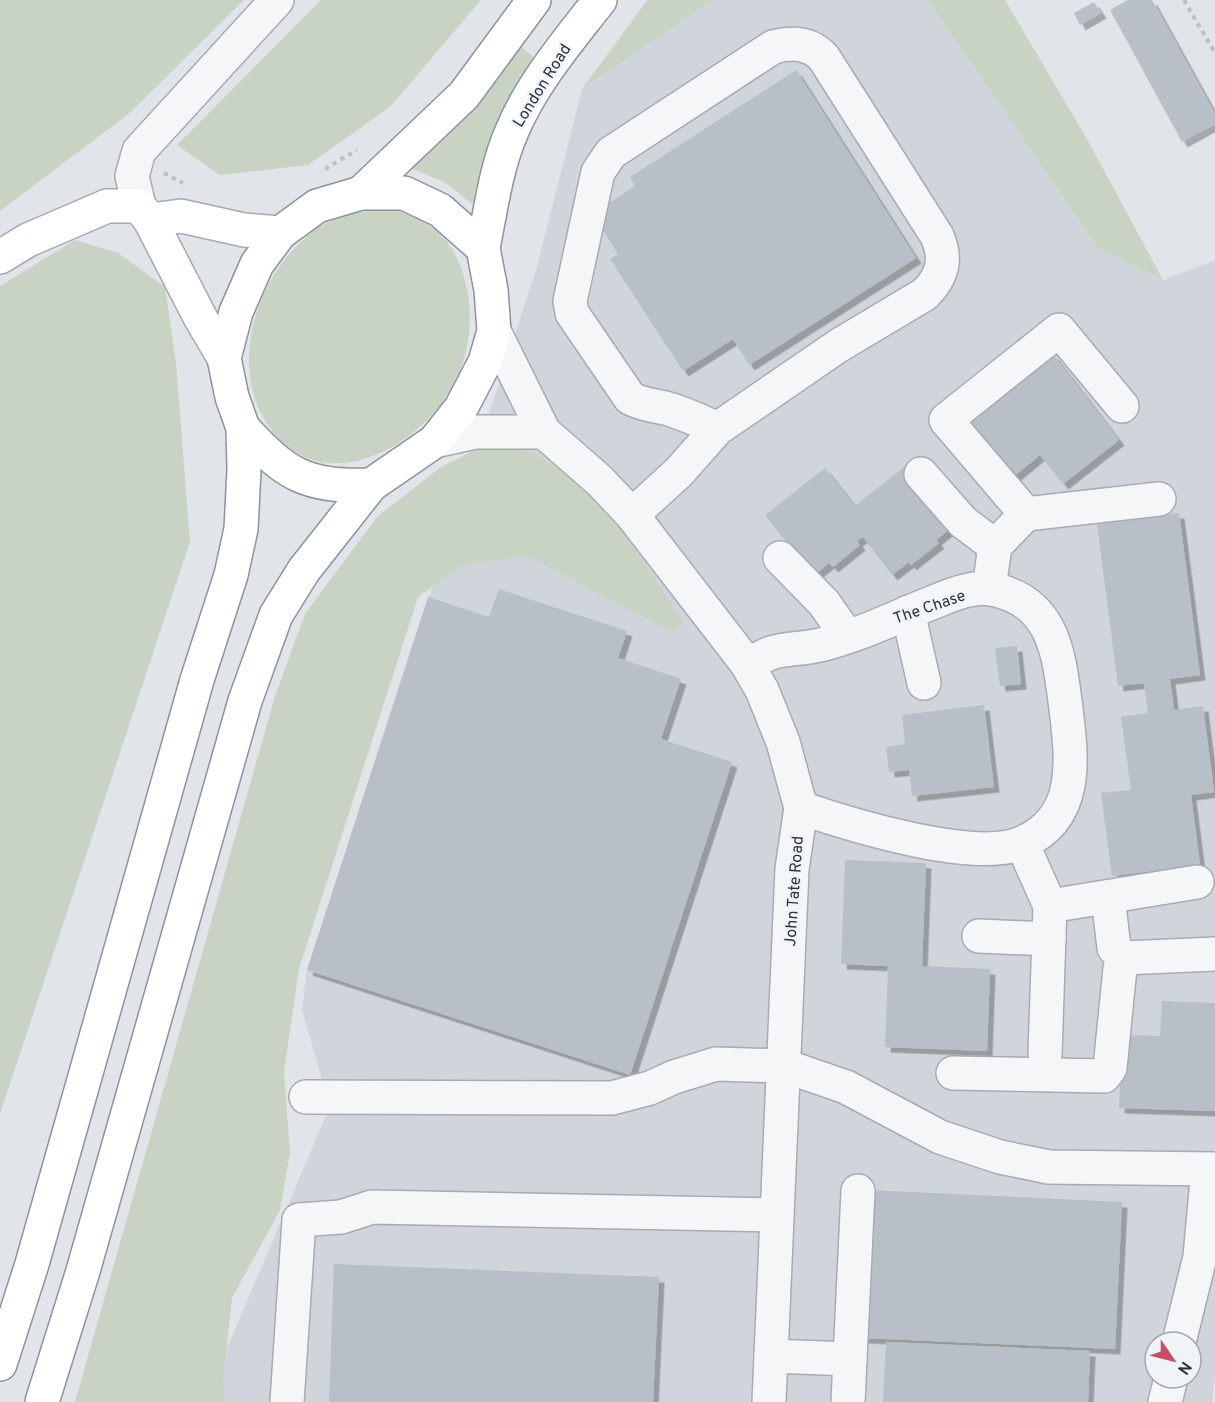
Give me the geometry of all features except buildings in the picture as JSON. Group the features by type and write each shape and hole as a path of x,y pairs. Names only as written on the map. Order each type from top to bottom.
{"main road":[{"path":"361,193 464,95 534,0"},
{"name":"London Road","path":"483,248 501,164 512,130 555,59 600,0"},
{"path":"42,1402 83,1270 245,701 276,615 304,570 371,485 435,441 461,408 485,362 494,331 491,290 483,248 440,210 404,193 361,193 317,206 280,233 257,264 236,312 224,358"},
{"path":"0,257 38,235 107,206 144,213 181,216 244,230 280,233"},
{"path":"0,1364 36,1252 197,680 231,575 241,529 243,428 232,398 224,358 144,213"},
{"path":"243,428 274,461 301,478 336,486 371,485"}],"street":[{"path":"144,213 132,176 139,151 277,0"},
{"path":"632,515 679,472 717,429 838,346 925,294 936,283 943,268 944,252 937,236 824,58 806,45 790,43 773,47 611,153 603,160 595,182 570,290 572,313 630,398 641,404 672,410 717,429"},
{"path":"1026,514 946,420 1059,330 1122,406"},
{"path":"435,441 476,432 544,432 494,331"},
{"name":"John Tate Road","path":"544,432 600,481 632,515 747,664 773,713 801,808 792,869 769,1402"},
{"path":"921,474 963,522 994,546"},
{"path":"989,589 994,546 1026,514 1159,499"},
{"path":"780,558 824,603 847,636"},
{"name":"The Chase","path":"747,664 771,653 820,645 847,636 949,596 989,589 1015,597 1036,613 1053,638 1060,659 1071,754 1071,779 1057,811 1044,829 1022,843 1006,847 964,847 865,830 801,808"},
{"path":"908,612 924,683"},
{"path":"1022,843 1050,906 1045,1054"},
{"path":"1050,906 1197,882"},
{"path":"1108,897 1114,948 1125,958 1215,954"},
{"path":"979,936 1049,939"},
{"path":"954,1073 1104,1076 1110,1068 1120,968 1125,958"},
{"path":"306,1097 612,1098 650,1088 674,1077 716,1065 785,1066 846,1087 932,1133 1000,1157 1049,1167 1212,1169 1200,1257 1182,1330"},
{"path":"848,1402 858,1191"},
{"path":"287,1402 300,1220 341,1217 372,1207 777,1215"},
{"path":"771,1356 849,1359"}],"path":[{"path":"1184,0 1215,53"},
{"path":"317,174 365,146"},
{"path":"137,157 190,185"}],"shaded area":[{"path":"713,0 928,0 1098,248 1163,280 1215,260 1215,1376 1212,1402 204,1402 330,1106 302,1010 307,970 537,267 582,89"}],"green space":[{"path":"0,0 244,0 131,112 0,211"},
{"path":"321,0 481,0 390,107 308,165 220,175 177,145"},
{"path":"648,0 713,0 582,89 646,2"},
{"path":"928,0 1005,0 1087,139 1163,280 1098,248"},
{"path":"520,46 535,58 507,110 477,202 471,203 446,183 409,167 457,124 484,95"},
{"path":"392,209 421,221 433,229 451,247 457,259 467,290 470,315 468,342 461,367 450,391 432,414 411,434 386,450 360,460 333,463 307,458 283,443 263,417 253,394 249,369 250,343 255,318 264,293 277,271 293,250 311,233 330,221 350,214"},
{"path":"75,240 118,253 165,287 176,363 190,542 0,1114 0,286"},
{"path":"508,445 538,456 564,472 588,493 630,543 684,622 672,632 526,555 461,566 418,597 299,969 284,1072 290,1153 280,1210 232,1298 223,1379 224,1402 75,1402 275,696 305,614 377,517 441,467 479,448"}]}
